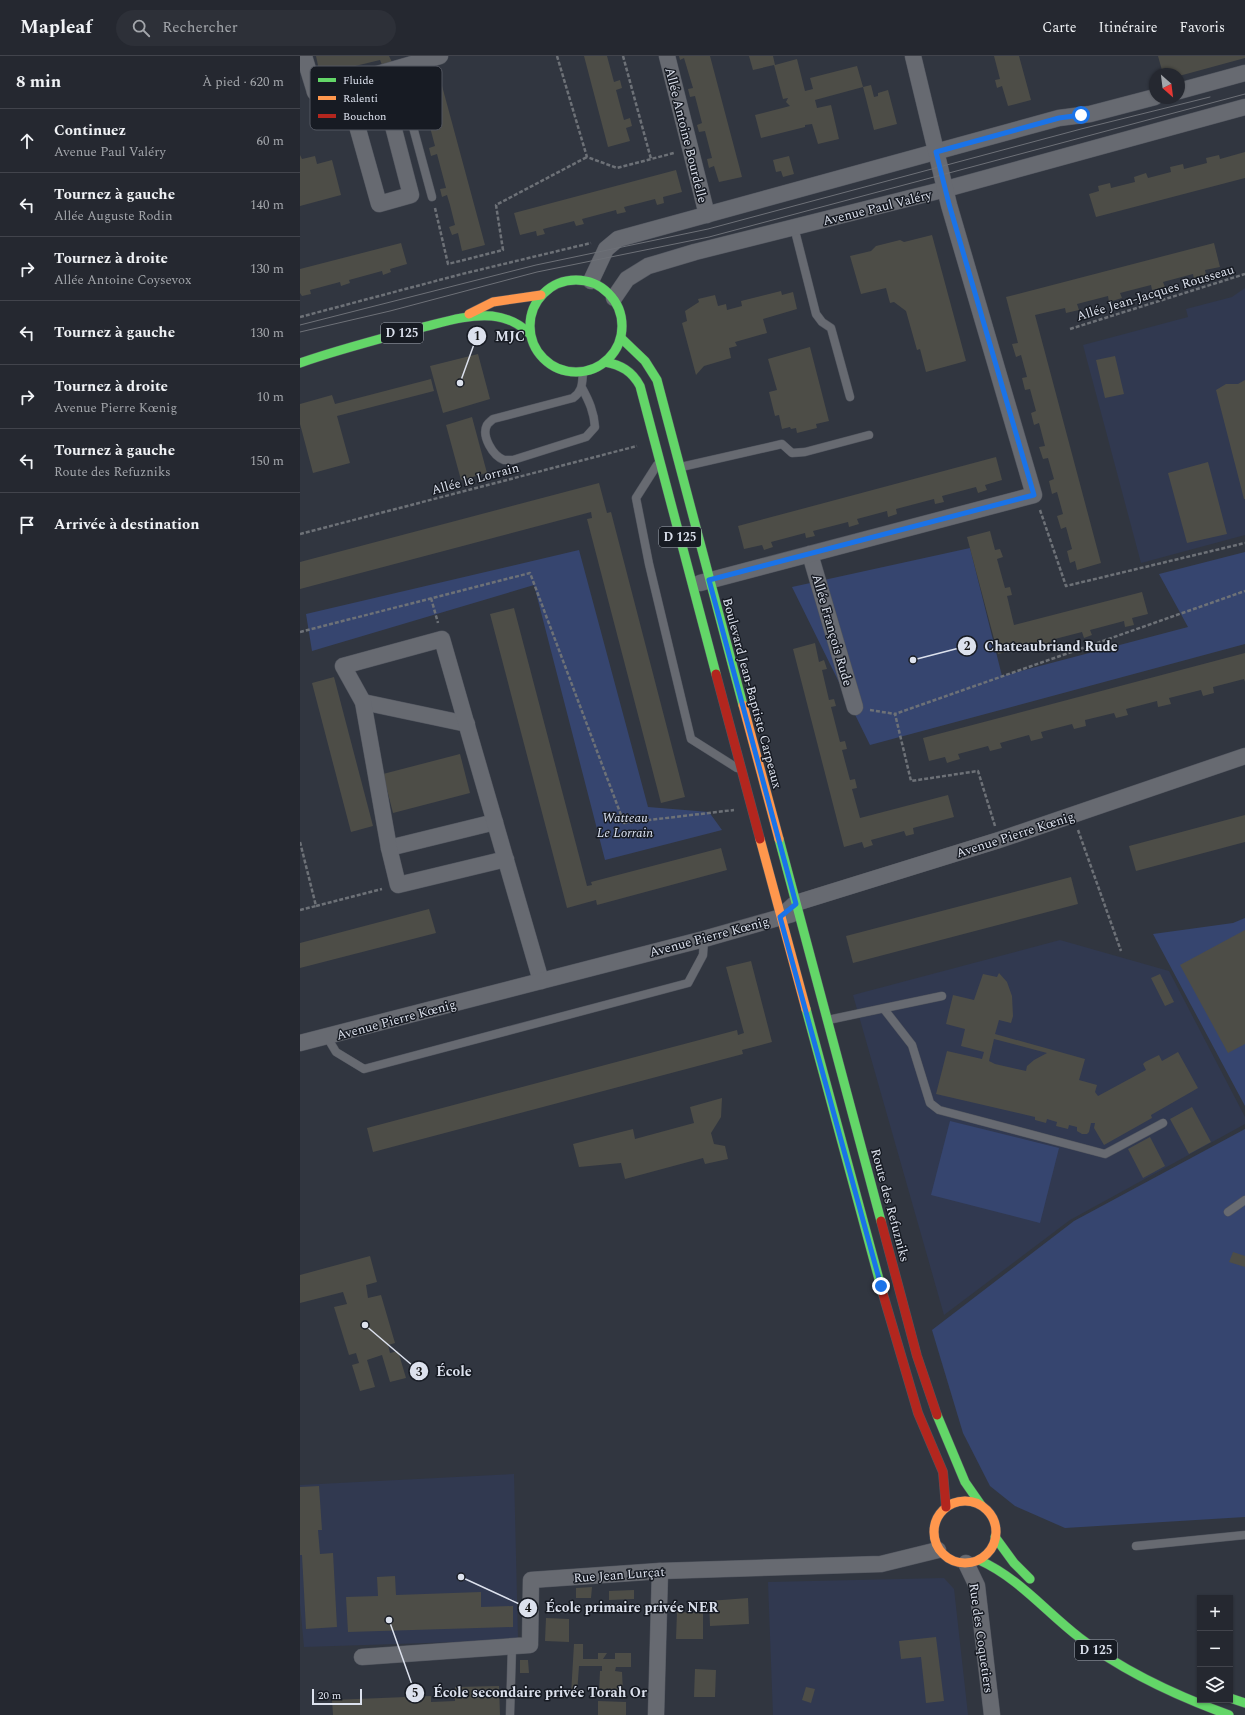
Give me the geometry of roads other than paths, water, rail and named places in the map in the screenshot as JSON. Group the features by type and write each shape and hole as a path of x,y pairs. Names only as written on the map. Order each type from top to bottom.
{"main road":[{"path":"578,279 591,281 604,288 614,298 622,317 621,338 613,355 605,362 597,367 583,372 569,372 555,367 543,359 534,347 530,334 530,319 534,306 541,295 552,286 564,280 578,279"},
{"name":"D 125","path":"300,363 339,349 465,316 493,302 541,295"},
{"name":"D 125","path":"465,316 492,316 512,320 521,325 530,334"},
{"name":"Boulevard Jean-Baptiste Carpeaux","path":"621,338 645,361 657,380 797,908"},
{"name":"D 125","path":"300,355 339,349"},
{"name":"D 125","path":"605,362 626,368 632,372 636,378 655,441 779,913 904,1367 928,1440 944,1472 946,1507"},
{"name":"Route des Refuzniks","path":"797,908 928,1391 965,1481 975,1500 981,1505"},
{"path":"966,1502 981,1505 993,1519 995,1537 991,1548 973,1561 953,1561 938,1550 934,1541 933,1531 935,1521 946,1507 966,1502"},
{"path":"995,1537 1014,1563 1036,1585"},
{"name":"D 125","path":"973,1561 995,1567 1019,1582 1064,1626 1109,1658 1179,1694 1230,1715"},
{"path":"1233,1699 1245,1703"}],"street":[{"path":"304,56 310,76"},
{"path":"404,66 440,56"},
{"name":"Allée Antoine Bourdelle","path":"667,56 707,215"},
{"path":"693,585 1034,495 946,189 913,56"},
{"path":"1185,89 1245,73"},
{"path":"591,281 606,249 618,239 1059,118 1090,114 1149,99"},
{"name":"Avenue Paul Valéry","path":"614,298 627,279 648,266 695,252 946,189 1245,107"},
{"path":"358,130 379,204 411,195 394,130"},
{"name":"Allée François Rude","path":"810,554 855,707"},
{"path":"506,859 398,885 389,848 363,702 343,666 442,639 467,724 495,822 506,859 541,981"},
{"path":"363,702 467,724"},
{"name":"Avenue Pierre Kœnig","path":"300,1043 704,939 1245,756"},
{"path":"389,848 495,822"},
{"name":"Rue Jean Lurçat","path":"362,1657 530,1645 531,1580 660,1571 881,1564 938,1550"},
{"name":"Rue des Coquetiers","path":"973,1561 992,1715"},
{"path":"656,1715 660,1571"}],"lane":[{"path":"414,130 432,197"},
{"path":"794,228 816,314 822,322 831,328 850,397"},
{"path":"582,388 592,407 595,427 586,437 513,460 504,460 494,452 485,432 487,425 493,419 573,398 579,394 582,388 583,372"},
{"path":"680,468 782,444 792,453 805,452 869,434"},
{"path":"660,461 636,498 648,564 691,739 742,771"},
{"path":"327,1037 336,1052 364,1069 688,983 703,955 704,939"},
{"path":"828,1020 942,996"},
{"path":"884,1009 912,1045 930,1103 939,1110 1105,1154 1163,1123"},
{"path":"1228,1212 1245,1200"},
{"path":"1136,1546 1245,1535"},
{"path":"510,1715 512,1646"}],"tram line":[{"path":"300,332 390,311 537,272 709,237 1245,94"},
{"path":"300,325 536,265 708,229 1081,129 1210,97"}],"place":[{"name":"MJC","path":"460,383"},
{"name":"Chateaubriand Rude","path":"913,660"},
{"name":"École","path":"365,1325"},
{"name":"École primaire privée NER","path":"461,1577"},
{"name":"École secondaire privée Torah Or","path":"389,1620"}],"park label":[{"name":"Watteau Le Lorrain","path":"625,824"}]}
